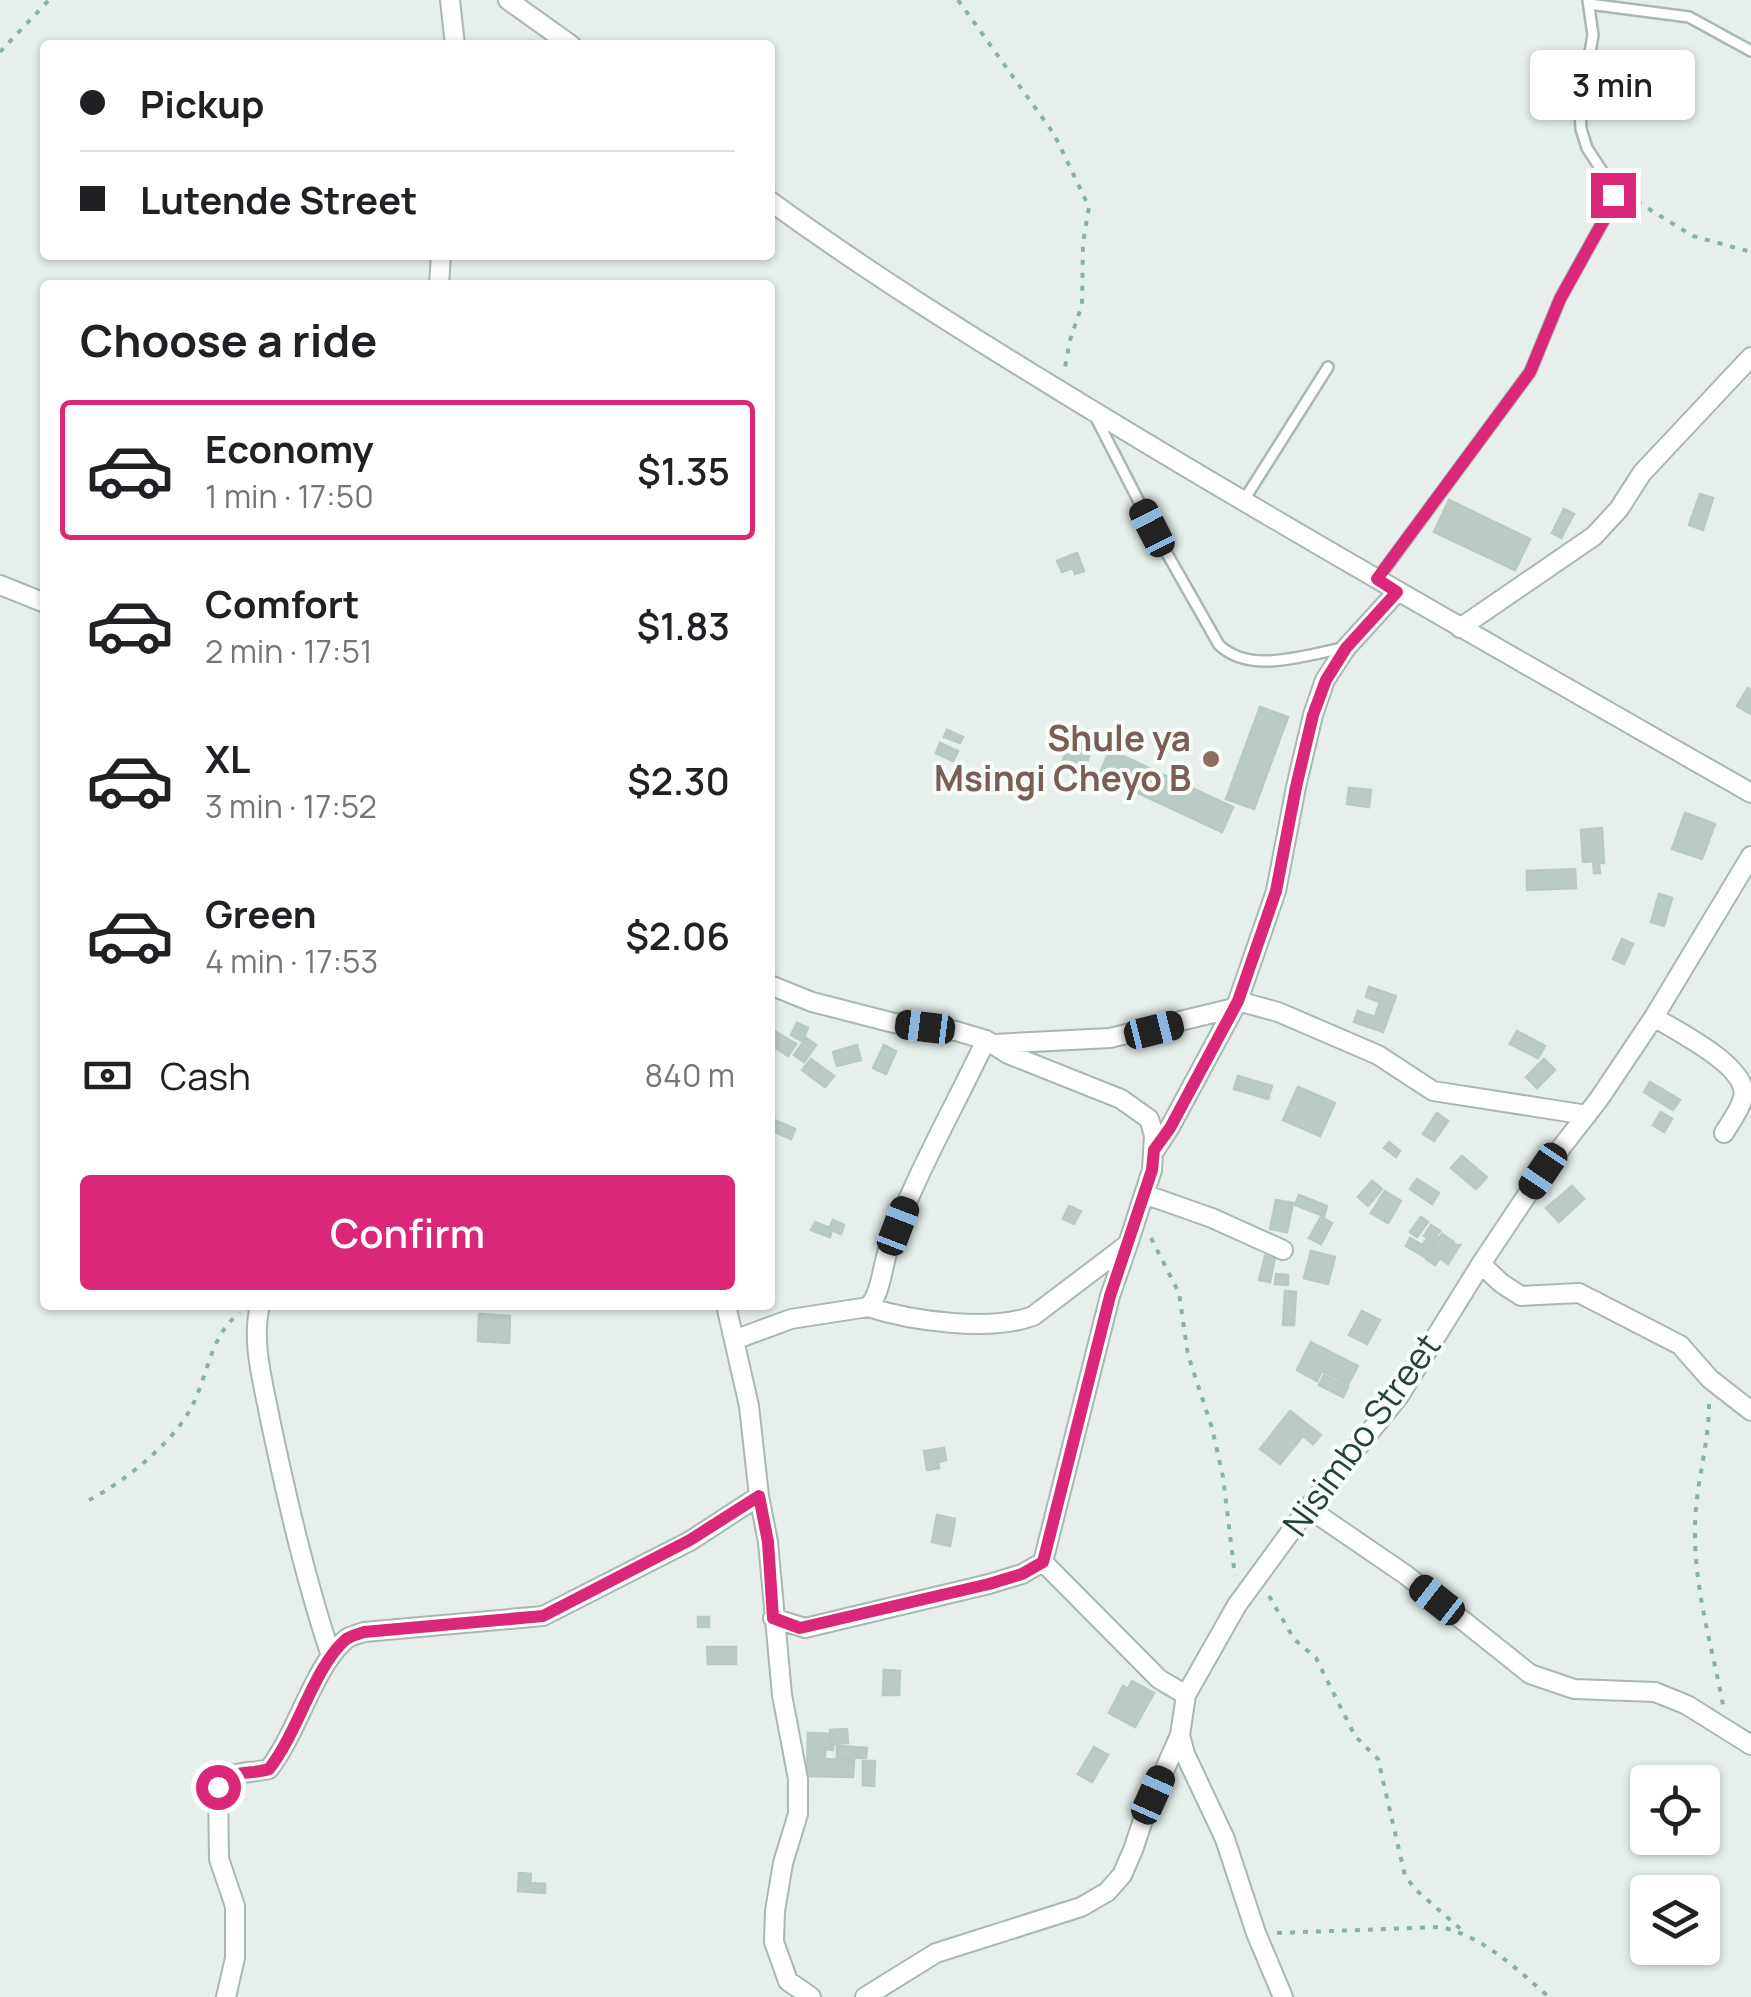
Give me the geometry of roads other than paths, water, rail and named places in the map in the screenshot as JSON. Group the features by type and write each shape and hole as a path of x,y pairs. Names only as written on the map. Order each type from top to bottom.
{"street":[{"path":"450,0 454,40"},
{"path":"508,0 565,40"},
{"path":"775,205 859,266 1242,503 1751,793"},
{"path":"1460,628 1594,536 1619,509 1642,473 1751,357"},
{"path":"0,584 40,601"},
{"path":"1154,1150 1170,1128 1236,1005 1276,891 1313,715 1326,680 1346,648 1397,592"},
{"name":"Nisimbo Street","path":"865,1997 885,1991 936,1953 1081,1907 1107,1892 1122,1875 1180,1735 1186,1695 1238,1605 1308,1508 1399,1396 1543,1171 1654,1017 1751,856"},
{"path":"773,1618 805,1628 989,1584 1022,1574 1043,1562 1110,1296 1144,1194 1154,1150 1149,1119 1139,1109 1008,1054 990,1042 956,1031 894,1023 812,1002 775,987"},
{"path":"990,1042 1110,1038 1236,1005 1278,1012 1378,1055 1433,1092 1587,1115"},
{"path":"1654,1017 1724,1061 1740,1078 1743,1099 1724,1133"},
{"path":"868,1308 874,1301 888,1250 920,1171 990,1042"},
{"path":"1144,1194 1212,1218 1283,1250"},
{"path":"734,1340 790,1319 868,1308 897,1317 1015,1323 1033,1316 1128,1244"},
{"path":"1481,1264 1501,1284 1521,1296 1579,1293 1680,1346 1710,1379 1751,1411"},
{"path":"254,1310 262,1378 305,1578 331,1656"},
{"path":"727,1310 748,1406 768,1542 773,1618 799,1802 795,1830 783,1863 774,1942 788,1981 811,1997"},
{"path":"226,1997 235,1958 235,1906 219,1859 218,1787 230,1775 269,1769 331,1656 345,1638 364,1632 543,1616 690,1540 759,1496"},
{"path":"1308,1508 1406,1576 1530,1674 1574,1689 1655,1692 1688,1705 1751,1745"},
{"path":"1043,1562 1160,1679 1186,1695"},
{"path":"1180,1735 1225,1839 1256,1933 1283,1997"}],"lane":[{"path":"1377,579 1530,372 1560,299 1606,216 1613,188 1587,148 1580,129 1592,35 1589,2 1689,17 1751,51"},
{"path":"1242,503 1328,367"},
{"path":"1094,412 1152,528 1219,646 1246,662 1346,648"}],"place":[{"name":"Shule ya Msingi Cheyo B","path":"1211,759"}]}
